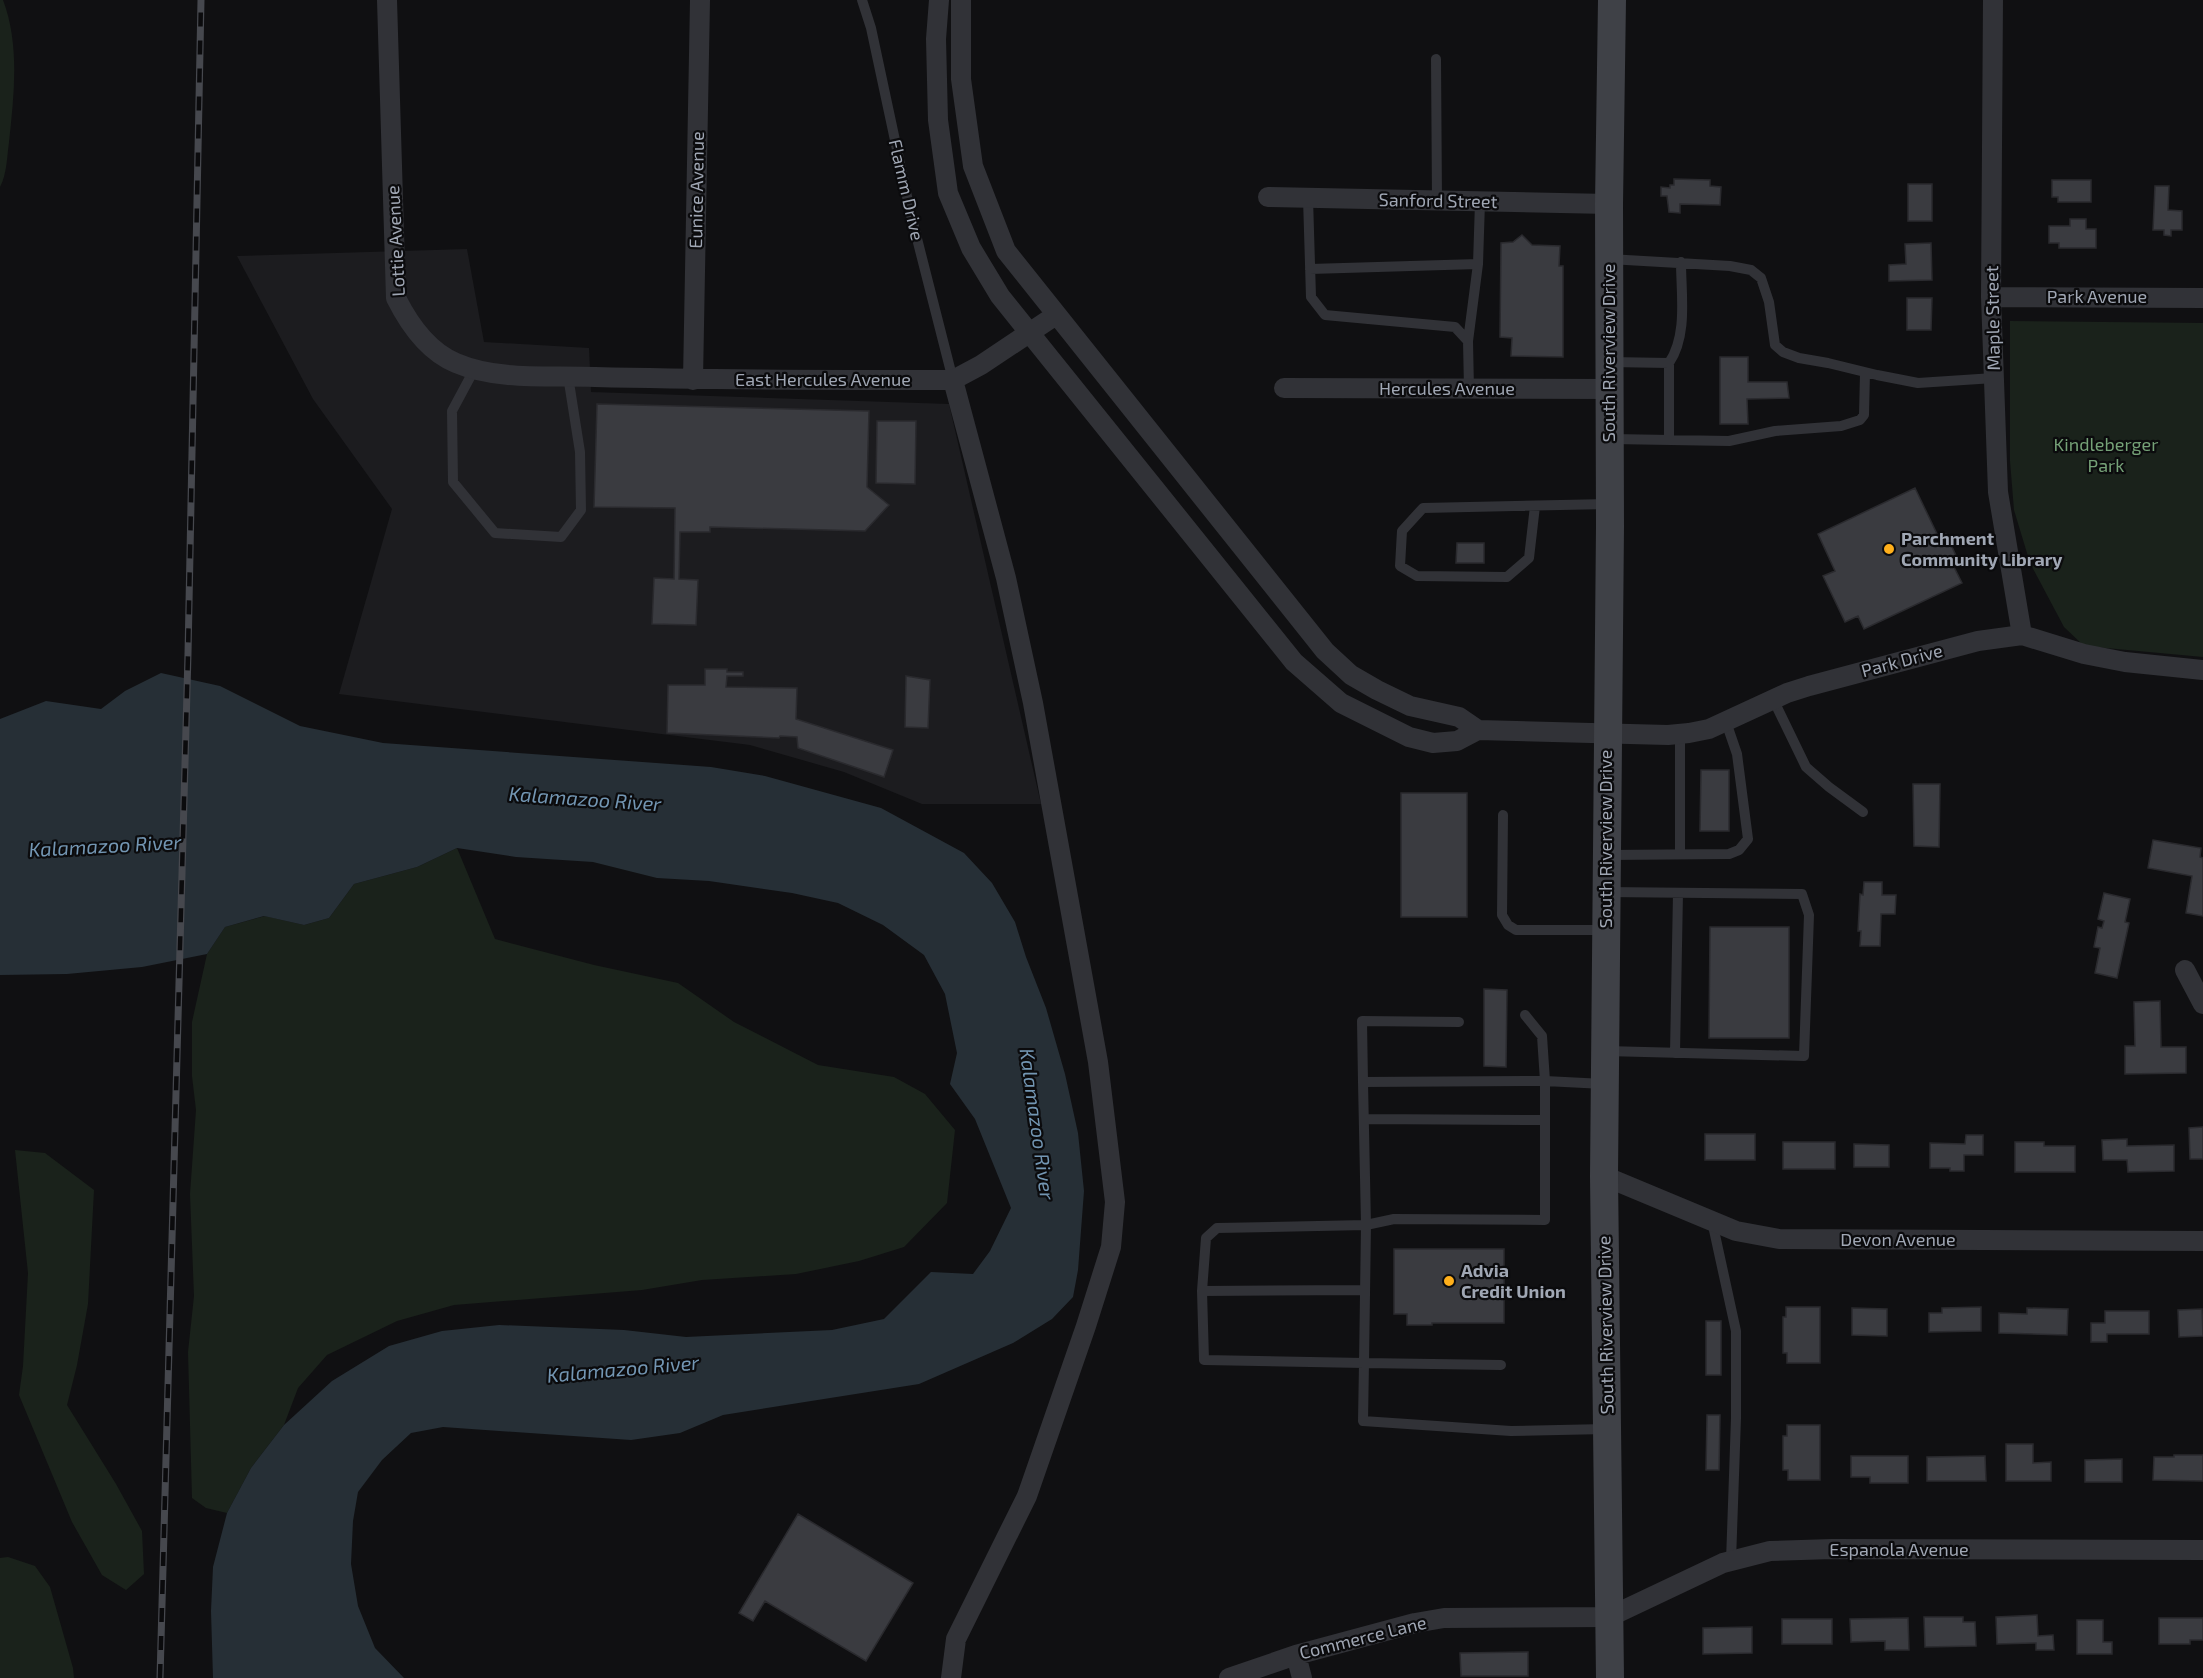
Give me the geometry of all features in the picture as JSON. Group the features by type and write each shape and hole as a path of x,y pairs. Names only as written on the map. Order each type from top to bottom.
{"street":[{"name":"Lottie Avenue","path":"387,0 396,298 414,331 453,362 474,370 516,375 693,380"},
{"name":"Eunice Avenue","path":"693,380 700,0"},
{"path":"939,0 936,39 938,120 948,193 971,248 1000,296 1294,662 1341,703 1409,737 1433,743 1456,741 1478,730 1459,717 1410,706 1377,690 1351,675 1324,651 1006,251 973,166 961,80 961,0"},
{"name":"South Riverview Drive","path":"1610,1678 1604,1176 1610,504 1608,204 1611,0"},
{"name":"Maple Street","path":"1993,0 1991,297 1998,492 2022,634"},
{"name":"Sanford Street","path":"1268,197 1608,204"},
{"name":"Park Avenue","path":"1991,297 2203,298"},
{"path":"951,1678 956,1639 1027,1496 1078,1348 1111,1247 1115,1202 1098,1062 1033,703 1006,578 953,380 981,365 1056,315"},
{"name":"Hercules Avenue","path":"1284,388 1469,389 1609,376"},
{"name":"East Hercules Avenue","path":"693,380 953,380"},
{"name":"Park Drive","path":"1478,730 1668,735 1709,729 1787,693 1826,681 1977,641 2022,634 2084,654 2126,662 2203,670"},
{"path":"2185,970 2203,1004"},
{"name":"Devon Avenue","path":"1604,1176 1736,1231 1779,1239 2203,1241"},
{"name":"Espanola Avenue","path":"1608,1617 1723,1563 1770,1551 1832,1549 2203,1550"},
{"name":"Commerce Lane","path":"1229,1678 1296,1655 1388,1629 1444,1618 1608,1617"},
{"path":"1296,1655 1302,1678"}],"lane":[{"name":"Flamm Drive","path":"862,0 871,28 911,215 953,380"},
{"path":"1436,59 1437,201"},
{"path":"1308,198 1311,297 1324,315 1455,327 1468,341"},
{"path":"1469,389 1468,341 1478,264 1480,202"},
{"path":"1609,259 1681,262 1751,270 1761,278 1769,302 1775,345 1783,352 1799,358 1918,383 1994,378"},
{"path":"1669,439 1669,363 1675,353 1682,320 1681,262"},
{"path":"1310,269 1478,264"},
{"path":"1609,376 1669,363"},
{"path":"474,370 452,411 453,482 495,533 561,537 581,510 580,452 568,376"},
{"path":"1610,439 1729,441 1775,431 1841,426 1860,420 1864,415 1865,373"},
{"path":"1535,506 1529,558 1507,577 1418,576 1400,566 1402,531 1423,508 1610,504"},
{"path":"1773,699 1806,767 1863,812"},
{"path":"1606,855 1729,854 1739,850 1748,839 1737,754 1726,722"},
{"path":"1680,734 1680,854"},
{"path":"1503,815 1502,915 1508,924 1516,930 1606,930"},
{"path":"1605,1051 1804,1056 1809,915 1802,894 1606,892"},
{"path":"1678,893 1680,1053"},
{"path":"1501,1365 1204,1360 1203,1291 1206,1238 1217,1228 1366,1225 1394,1219 1545,1220 1545,1082 1542,1036 1525,1016"},
{"path":"1459,1022 1362,1021 1366,1225 1363,1421 1511,1431 1606,1429"},
{"path":"1363,1082 1605,1084"},
{"path":"1364,1119 1545,1120"},
{"path":"1712,1221 1736,1331 1736,1418 1731,1561"},
{"path":"1203,1291 1364,1290"}],"shaded area":[{"path":"467,249 484,342 589,348 591,392 949,404 1041,804 922,804 844,772 750,745 339,694 392,509 313,399 237,256"}],"green space":[{"path":"0,0 3,0 12,35 14,70 13,106 7,159 0,187"},
{"name":"Kindleberger Park","path":"2010,321 2203,323 2203,657 2084,646 2064,627 2030,563 2014,510 2010,461"},
{"path":"457,848 495,939 594,965 678,983 734,1022 818,1065 894,1077 925,1094 955,1130 947,1203 904,1247 859,1261 796,1274 702,1280 642,1290 454,1305 397,1321 327,1355 298,1388 284,1425 251,1468 227,1513 206,1508 192,1498 188,1352 194,1296 190,1194 196,1110 192,1076 192,1022 207,954 225,927 265,916 304,925 329,918 354,884 417,867"},
{"path":"15,1150 45,1153 94,1190 88,1304 67,1405 142,1531 144,1574 126,1590 102,1575 72,1522 19,1395 23,1366 28,1273"},
{"path":"8,1557 35,1566 50,1587 74,1678 0,1678 0,1558"}],"water":[{"name":"Kalamazoo River","path":"161,673 220,686 300,726 383,743 711,767 765,776 881,808 964,853 992,883 1015,922 1046,1008 1065,1074 1078,1133 1084,1191 1078,1270 1073,1297 1052,1319 1013,1343 919,1384 723,1415 680,1433 631,1440 443,1427 411,1433 382,1460 358,1492 353,1521 351,1564 358,1606 375,1648 404,1678 213,1678 211,1611 213,1567 227,1513 251,1468 284,1425 332,1381 389,1346 442,1331 499,1325 624,1330 686,1337 832,1330 884,1319 931,1272 973,1274 990,1251 1011,1208 975,1119 950,1084 957,1053 945,994 924,955 883,925 838,903 792,893 709,881 657,878 593,862 516,857 457,848 417,867 354,884 329,918 304,925 264,916 225,927 207,954 142,967 67,974 0,975 0,719 46,701 101,709 125,691"}],"building":[{"path":"1674,179 1710,180 1710,186 1721,187 1720,205 1680,204 1680,213 1669,212 1667,196 1661,196 1661,187 1670,188 1670,185 1674,185"},
{"path":"2052,180 2091,180 2091,202 2058,202 2058,197 2052,197"},
{"path":"1908,184 1932,184 1932,221 1908,221"},
{"path":"2155,186 2169,186 2168,210 2182,211 2182,230 2171,230 2171,236 2164,235 2164,230 2153,230"},
{"path":"2070,219 2086,219 2086,229 2096,229 2096,248 2059,248 2059,243 2049,243 2049,226 2070,226"},
{"path":"1522,235 1532,245 1560,246 1559,266 1563,266 1563,357 1511,356 1512,338 1500,337 1501,243 1513,242"},
{"path":"1931,243 1932,280 1889,281 1889,265 1906,264 1905,244"},
{"path":"1907,298 1932,298 1931,330 1907,330"},
{"path":"1720,357 1748,357 1748,382 1787,382 1789,398 1747,399 1748,424 1720,424"},
{"path":"597,404 869,411 867,487 889,505 865,531 710,527 710,532 680,532 679,579 698,580 696,625 652,624 654,578 674,579 675,508 594,507"},
{"path":"877,421 916,421 915,484 876,483"},
{"name":"Parchment Community Library","path":"1915,488 1939,538 1946,534 1958,560 1952,563 1962,583 1864,629 1858,616 1845,622 1823,576 1835,571 1818,534"},
{"path":"1457,543 1484,543 1484,563 1456,563"},
{"path":"705,669 743,672 743,676 727,676 726,687 797,688 796,719 893,750 884,777 798,748 797,737 667,733 668,685 705,685"},
{"path":"906,676 930,680 928,728 905,727"},
{"path":"1701,770 1729,770 1729,831 1700,831"},
{"path":"1913,784 1940,784 1939,847 1914,846"},
{"path":"1401,793 1467,793 1467,917 1401,917"},
{"path":"2153,840 2201,848 2203,916 2186,913 2192,876 2148,868"},
{"path":"1864,882 1882,882 1882,895 1896,895 1895,914 1881,914 1880,946 1860,946 1861,931 1858,931 1860,894 1863,895"},
{"path":"2104,893 2130,899 2125,922 2129,923 2117,978 2095,973 2100,948 2094,947 2098,927 2102,928 2104,921 2098,919"},
{"path":"1710,927 1789,927 1789,1038 1709,1038"},
{"path":"1484,989 1507,990 1506,1067 1484,1066"},
{"path":"2160,1001 2161,1047 2186,1047 2186,1073 2125,1074 2125,1046 2135,1046 2134,1002"},
{"path":"2203,1127 2203,1159 2190,1159 2189,1128"},
{"path":"1705,1134 1755,1134 1755,1160 1705,1160"},
{"path":"1966,1135 1983,1135 1983,1155 1964,1155 1964,1171 1930,1168 1930,1143 1965,1144"},
{"path":"2127,1139 2127,1146 2174,1145 2174,1171 2128,1172 2127,1160 2103,1160 2102,1140"},
{"path":"1783,1142 1835,1142 1835,1169 1783,1169"},
{"path":"2015,1142 2044,1142 2044,1146 2075,1146 2075,1172 2015,1172"},
{"path":"1854,1144 1889,1145 1889,1167 1854,1167"},
{"name":"Advia Credit Union","path":"1394,1249 1504,1249 1504,1323 1407,1325 1407,1314 1394,1314"},
{"path":"1786,1307 1820,1307 1820,1363 1787,1363 1787,1353 1783,1353 1783,1317 1786,1317"},
{"path":"1981,1307 1981,1331 1929,1332 1929,1313 1942,1313 1942,1308"},
{"path":"1852,1308 1887,1309 1887,1336 1852,1335"},
{"path":"2027,1308 2068,1309 2067,1335 1999,1333 1999,1313 2027,1314"},
{"path":"2202,1309 2203,1336 2179,1337 2178,1310"},
{"path":"2105,1311 2149,1311 2149,1334 2107,1334 2107,1342 2091,1342 2091,1323 2105,1323"},
{"path":"1706,1321 1721,1321 1721,1375 1706,1375"},
{"path":"1707,1415 1720,1415 1719,1470 1706,1470"},
{"path":"1787,1425 1820,1425 1820,1480 1788,1480 1788,1470 1783,1470 1783,1436 1787,1436"},
{"path":"2006,1444 2033,1444 2033,1463 2051,1462 2051,1481 2006,1481"},
{"path":"2174,1455 2203,1455 2203,1481 2153,1480 2154,1457 2174,1457"},
{"path":"1851,1456 1908,1456 1908,1483 1870,1483 1870,1477 1851,1477"},
{"path":"1985,1456 1986,1481 1927,1481 1927,1457"},
{"path":"2122,1459 2122,1482 2085,1482 2085,1460"},
{"path":"798,1514 913,1583 866,1661 765,1601 753,1621 739,1613"},
{"path":"2037,1615 2038,1636 2053,1635 2054,1650 2036,1650 2036,1643 1997,1644 1996,1617"},
{"path":"1924,1617 1963,1617 1963,1622 1975,1622 1976,1646 1925,1647"},
{"path":"1908,1618 1909,1650 1885,1650 1885,1641 1851,1642 1850,1619"},
{"path":"2159,1618 2203,1618 2203,1640 2190,1640 2190,1644 2159,1644"},
{"path":"1782,1619 1832,1619 1832,1644 1782,1644"},
{"path":"2077,1620 2103,1620 2103,1642 2112,1642 2112,1654 2077,1654"},
{"path":"1752,1627 1752,1653 1703,1654 1703,1628"},
{"path":"1528,1652 1528,1676 1461,1676 1460,1653"}],"railway":[{"path":"160,1678 188,654 201,0"}],"place":[{"name":"Parchment Community Library","path":"1889,549"},
{"name":"Advia Credit Union","path":"1449,1281"}]}
